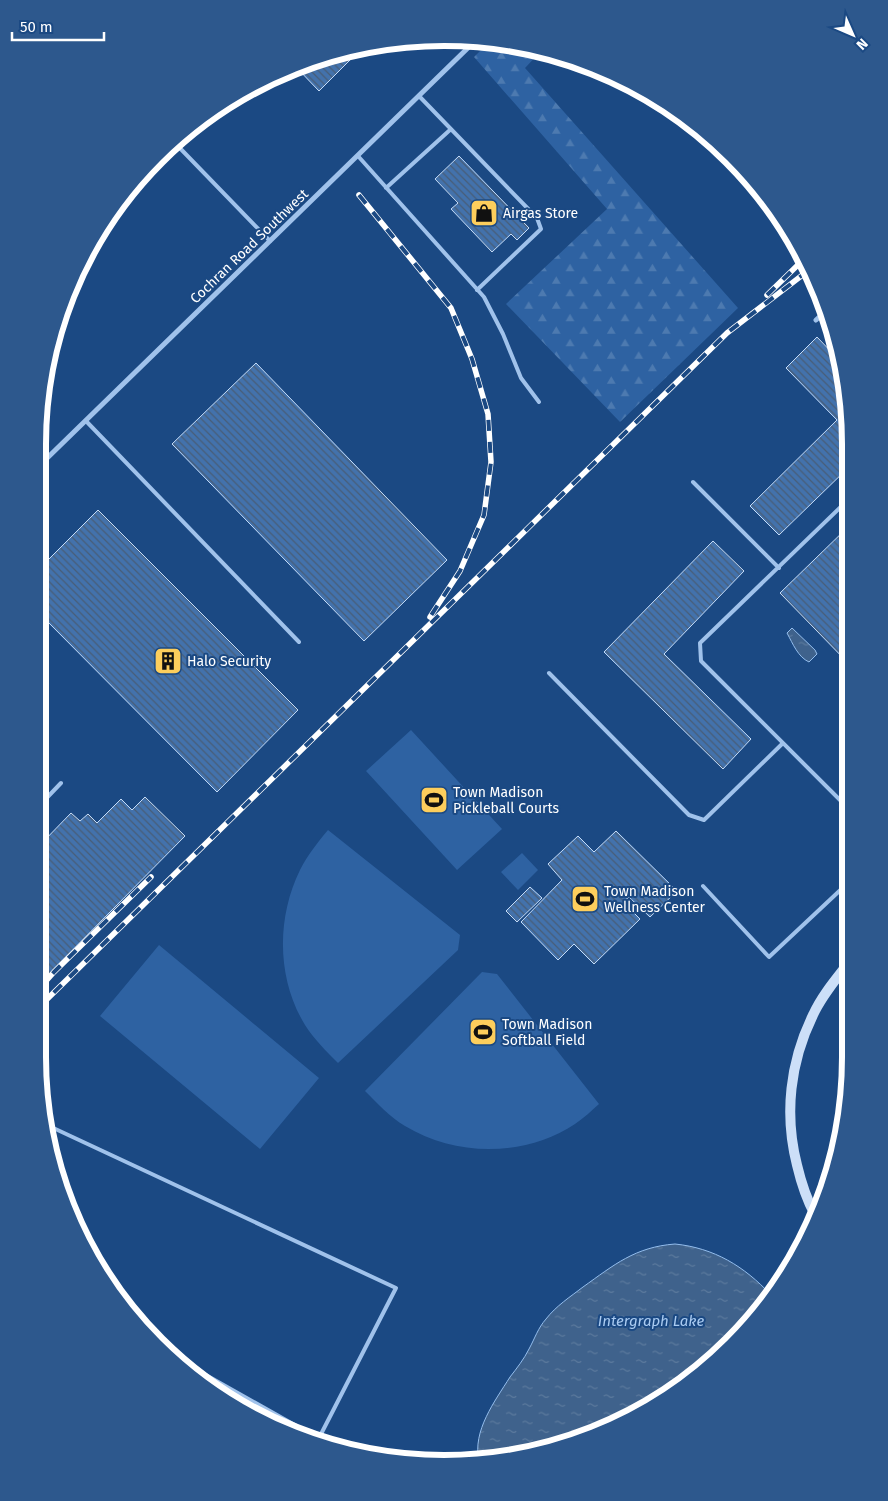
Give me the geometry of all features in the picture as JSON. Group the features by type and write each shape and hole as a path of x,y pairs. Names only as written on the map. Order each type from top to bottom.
{"street":[{"name":"Cochran Road Southwest","path":"46,459 469,47"},
{"path":"816,320 821,316"},
{"path":"812,1207 800,1176 793,1147 790,1114 793,1077 800,1047 814,1014 830,986 842,971"}],"lane":[{"path":"419,96 537,218 541,229 477,290"},
{"path":"386,188 451,129"},
{"path":"179,148 270,241"},
{"path":"358,156 484,297 521,378 539,402"},
{"path":"86,421 299,642"},
{"path":"693,482 779,568"},
{"path":"842,506 700,643 701,661 842,802"},
{"path":"549,673 689,815 704,820 782,744"},
{"path":"46,799 61,783"},
{"path":"703,886 769,957 842,888"},
{"path":"53,1128 396,1288 320,1435"},
{"path":"199,1371 300,1427"}],"green space":[{"path":"483,48 535,57 525,68 738,308 620,422 506,304 607,209 474,57"},
{"name":"Town Madison Pickleball Courts","path":"411,730 502,829 457,870 366,771"},
{"path":"328,830 460,935 458,950 338,1063 312,1035 296,1007 289,988 283,949 287,908 292,889 306,860"},
{"path":"522,853 538,870 518,890 501,872"},
{"path":"159,945 319,1078 260,1149 100,1016"},
{"name":"Town Madison Softball Field","path":"482,972 497,974 599,1104 578,1122 555,1135 535,1143 490,1149 468,1148 446,1143 425,1136 405,1126 389,1114 365,1091"}],"water":[{"path":"792,628 817,654 809,662 799,654 787,633"},
{"name":"Intergraph Lake","path":"675,1244 689,1246 715,1254 739,1267 766,1290 743,1319 706,1356 665,1388 643,1401 620,1414 572,1434 522,1447 478,1453 479,1439 486,1417 550,1314 583,1287 626,1258 661,1246"}],"building":[{"path":"353,57 319,91 302,73"},
{"path":"459,156 529,228 517,240 511,234 492,252 451,209 458,203 435,179"},
{"path":"817,337 830,351 841,418 842,474 779,535 750,506 837,420 786,368"},
{"path":"256,363 447,560 364,641 172,444"},
{"name":"Halo Security","path":"98,510 298,710 217,792 46,620 46,562"},
{"path":"842,533 842,589 839,592 842,595 842,657 780,593"},
{"path":"713,541 744,571 664,654 751,739 723,769 604,652"},
{"path":"145,797 185,836 46,977 46,839 71,813 80,821 88,814 97,823 121,799 132,810"},
{"name":"Town Madison Wellness Center","path":"616,831 677,891 650,917 629,897 623,902 640,919 594,964 574,944 558,960 521,922 562,880 548,864 578,836 594,852"},
{"path":"530,887 542,898 517,922 506,911"}],"railway":[{"path":"359,195 451,308 472,359 488,414 491,462 484,515 460,571 430,617"},
{"path":"767,295 799,264"},
{"path":"46,1000 727,333 804,274"},
{"path":"46,981 151,877"}],"place":[{"name":"Airgas Store","path":"484,213"},
{"name":"Halo Security","path":"168,661"},
{"name":"Town Madison Pickleball Courts","path":"434,800"},
{"name":"Town Madison Wellness Center","path":"585,899"},
{"name":"Town Madison Softball Field","path":"483,1032"}]}
